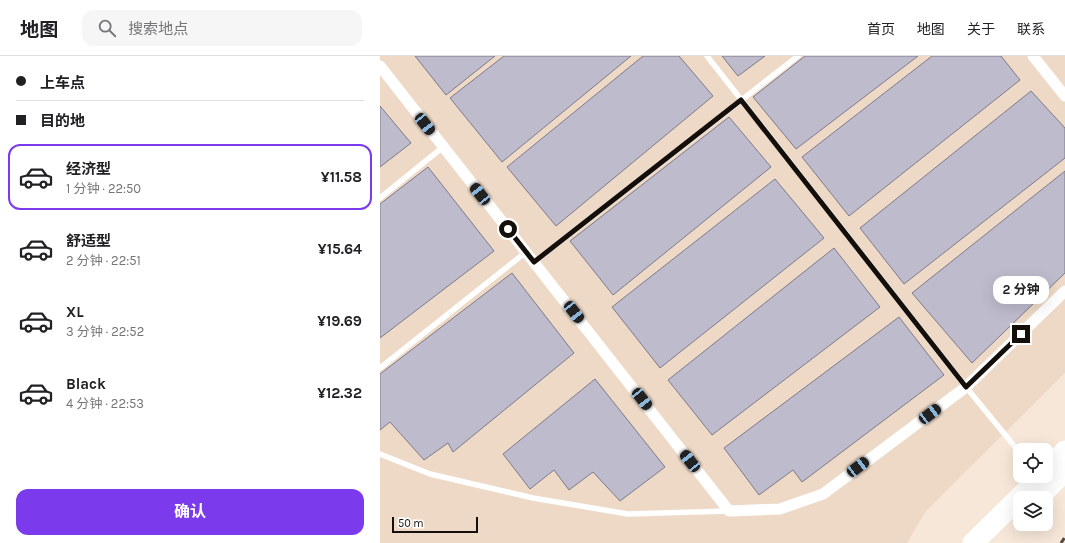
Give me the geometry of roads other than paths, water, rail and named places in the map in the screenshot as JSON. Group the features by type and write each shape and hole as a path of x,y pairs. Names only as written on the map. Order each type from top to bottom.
{"highway":[{"path":"1053,467 1065,451"},
{"path":"1053,476 1065,471"},
{"path":"973,543 1040,483"},
{"path":"992,543 1013,523"}],"street":[{"path":"1033,56 1065,96"},
{"path":"380,66 729,511 780,509 823,494 966,387 1065,291"}],"lane":[{"path":"706,56 966,387 1013,444"},
{"path":"534,262 798,56"},
{"path":"380,198 443,147"},
{"path":"380,368 526,252"},
{"path":"380,454 430,474 533,498 628,514 729,511"}],"railway":[{"path":"1061,543 1065,537"}]}
